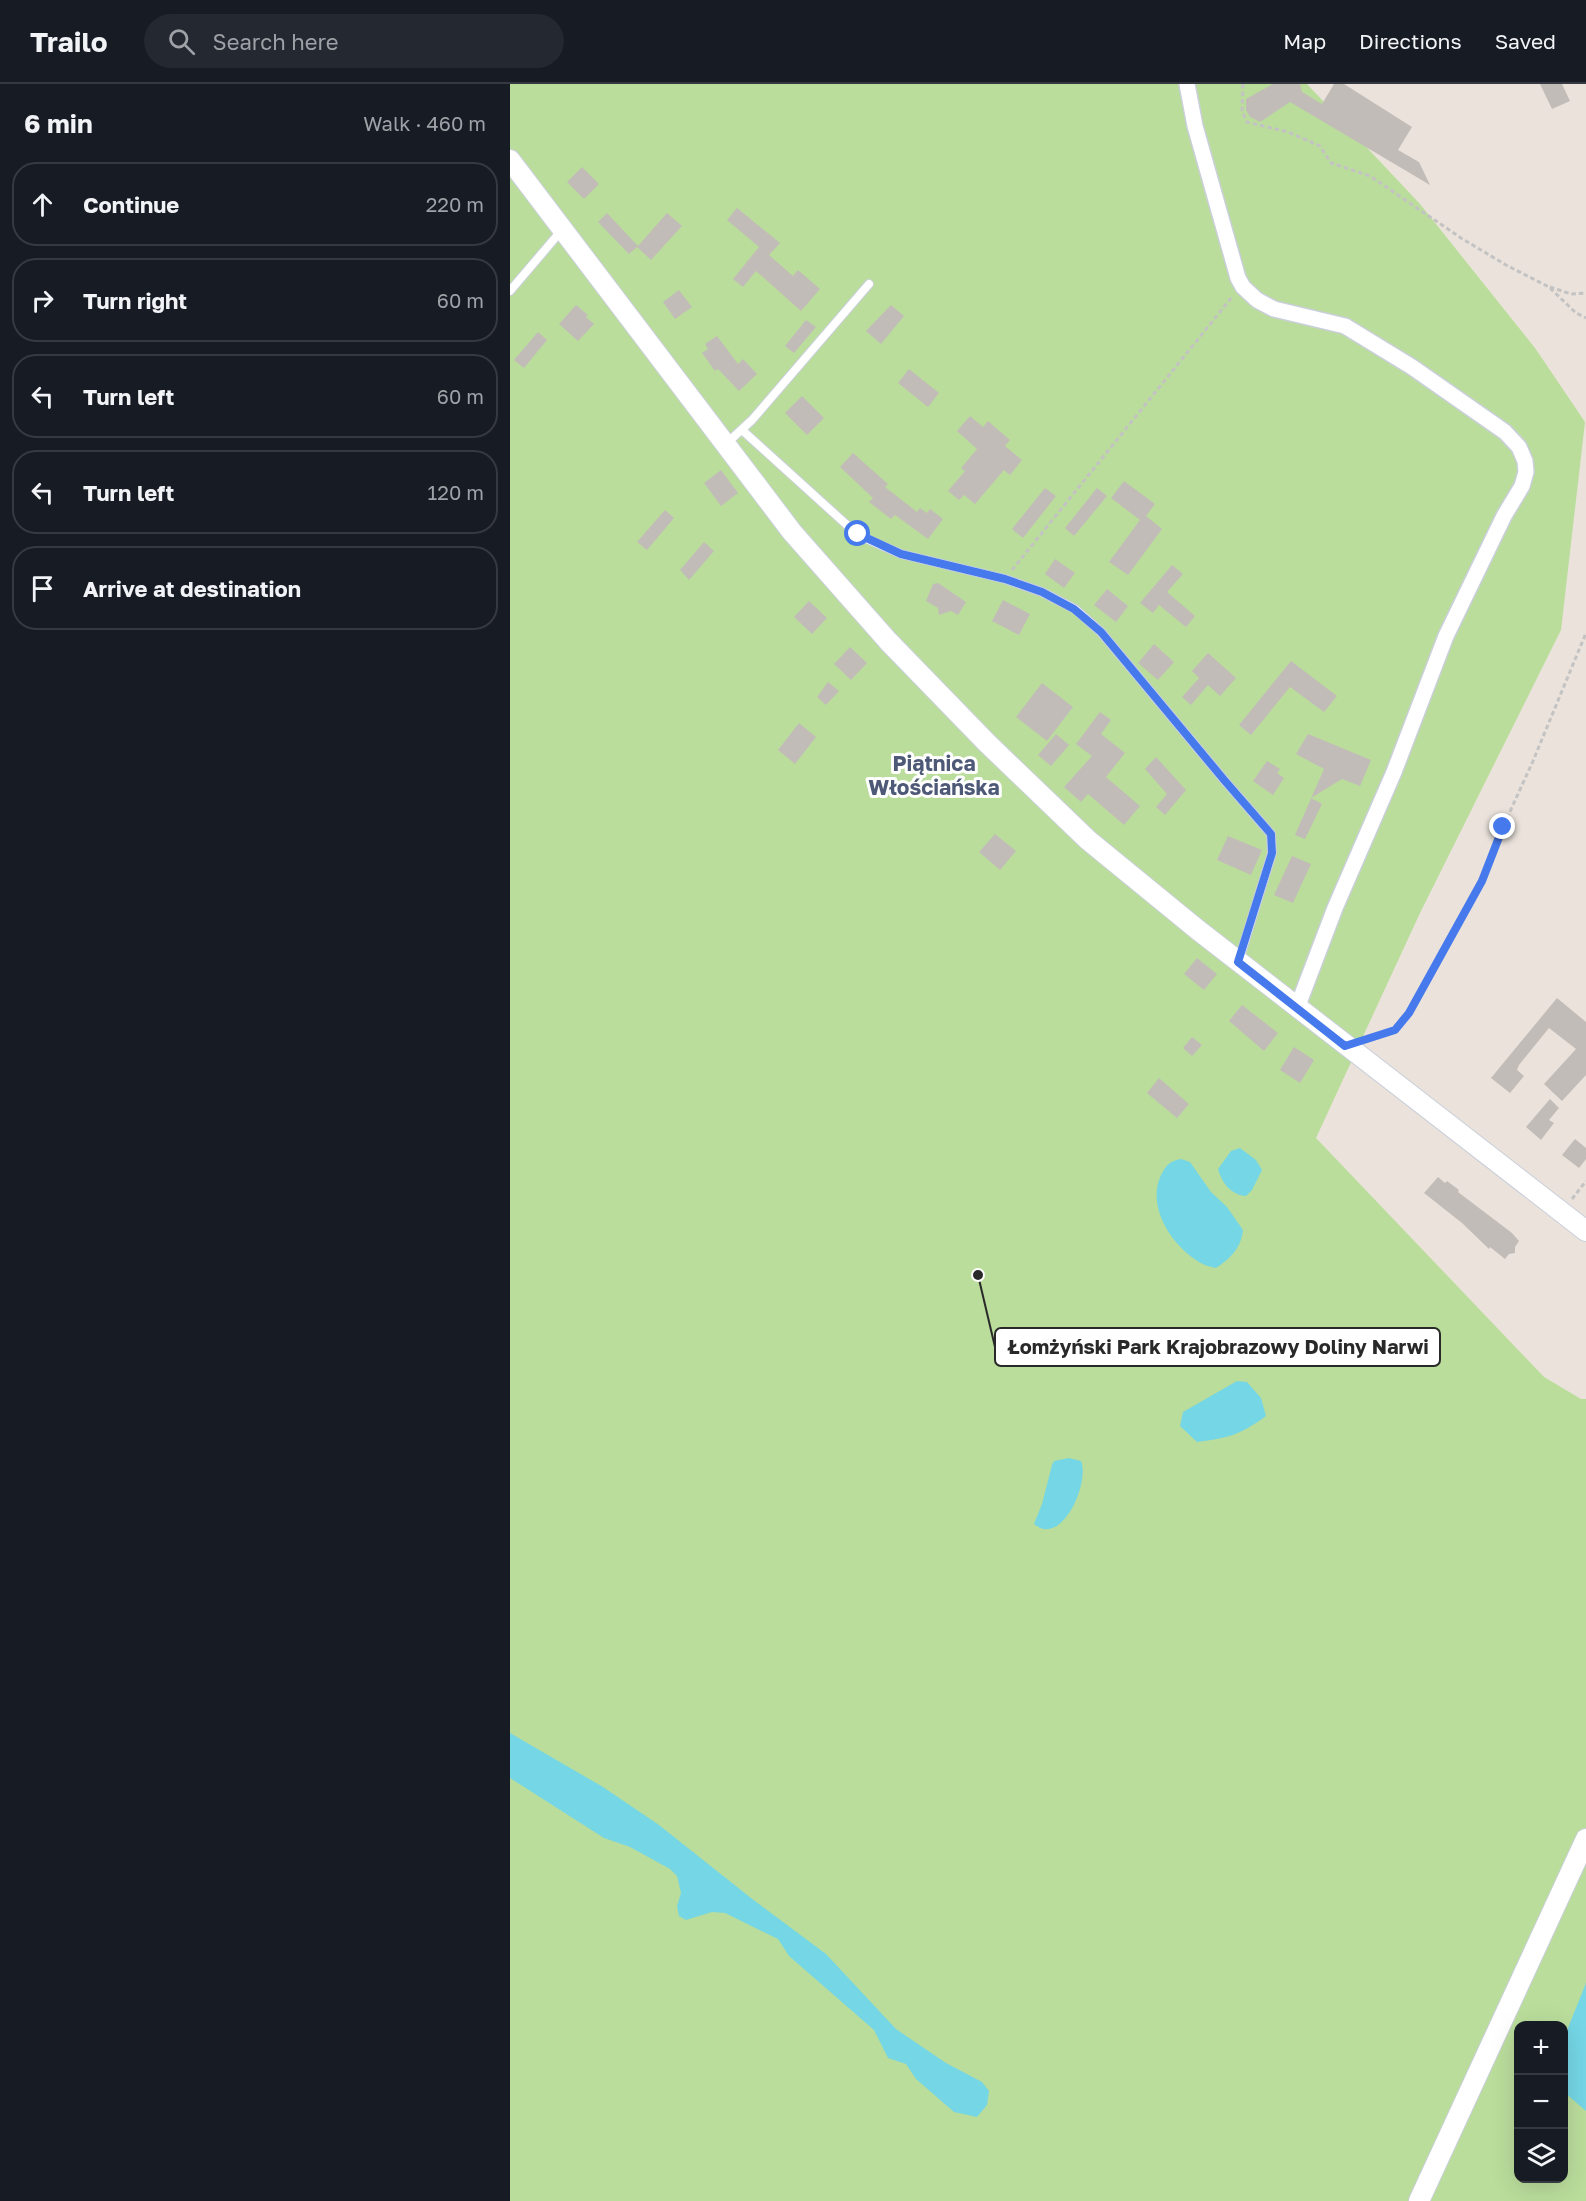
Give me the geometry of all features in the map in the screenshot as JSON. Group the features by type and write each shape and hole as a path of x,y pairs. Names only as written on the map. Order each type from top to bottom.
{"street":[{"path":"1187,84 1195,126 1238,278 1243,287 1257,300 1274,309 1345,326 1370,341 1458,398 1505,432 1519,447 1525,461 1526,472 1522,486 1504,516 1446,636 1394,772 1335,908 1297,1008"},
{"path":"510,160 792,532 888,641 987,743 1088,840 1238,962 1586,1231"},
{"path":"1419,2201 1586,1839"}],"lane":[{"path":"510,291 562,230"},
{"path":"726,444 742,430 869,284"},
{"path":"742,430 858,534 901,554 1005,579 1060,600 1101,632 1271,834 1272,853 1238,962"}],"path":[{"path":"1243,84 1242,111 1247,122 1288,132 1320,146 1331,163 1370,176 1461,238 1506,265 1549,287 1571,294 1586,293"},
{"path":"1005,579 1231,297 1243,287"},
{"path":"1549,287 1576,313 1586,318"},
{"path":"1345,1046 1395,1030 1409,1013 1482,881 1586,633"},
{"path":"1561,1212 1586,1181"}],"green space":[{"path":"510,84 1307,84 1420,204 1535,348 1585,422 1561,630 1420,913 1316,1138 1544,1377 1581,1399 1586,1399 1586,2201 510,2201"}],"water":[{"path":"1240,1148 1256,1160 1262,1170 1252,1190 1246,1196 1228,1187 1218,1169 1231,1151"},
{"path":"1181,1159 1190,1162 1211,1192 1227,1207 1243,1230 1234,1252 1216,1268 1207,1266 1189,1255 1171,1236 1159,1212 1157,1187 1161,1175 1169,1164"},
{"path":"1237,1381 1247,1382 1261,1398 1266,1416 1249,1428 1233,1435 1197,1442 1180,1426 1183,1412"},
{"path":"1069,1458 1081,1461 1083,1471 1077,1496 1064,1520 1054,1527 1044,1529 1034,1524 1042,1504 1052,1465 1054,1461"},
{"path":"510,1733 603,1787 659,1825 826,1954 896,2029 946,2063 982,2082 989,2091 987,2105 977,2117 954,2112 916,2079 906,2064 888,2058 874,2030 789,1956 778,1939 725,1913 712,1912 686,1920 679,1916 677,1906 681,1893 677,1876 670,1869 630,1847 604,1838 510,1778"},
{"path":"1586,1983 1586,2111 1568,2095 1568,2028"}],"building":[{"path":"1273,84 1300,84 1302,92 1322,104 1334,84 1344,84 1412,127 1398,150 1419,162 1430,185 1290,102 1260,122 1250,117 1246,110 1246,99"},
{"path":"1540,84 1562,84 1570,101 1552,109"},
{"path":"582,167 599,184 584,199 567,182"},
{"path":"737,208 780,243 769,255 793,276 798,270 820,289 801,311 756,271 743,287 733,279 759,247 727,220"},
{"path":"607,213 638,246 667,213 682,226 651,260 637,247 629,254 598,222"},
{"path":"679,290 692,307 675,319 663,302"},
{"path":"576,305 588,315 586,317 594,324 578,341 559,324"},
{"path":"891,305 904,316 881,344 866,331"},
{"path":"806,320 816,327 794,353 785,346"},
{"path":"538,332 547,340 524,368 514,360"},
{"path":"717,336 738,364 743,359 757,374 739,391 718,369 715,371 702,353 708,349 705,344"},
{"path":"909,369 939,393 928,407 898,383"},
{"path":"802,396 824,418 807,435 785,413"},
{"path":"970,416 983,427 988,421 1010,440 1005,446 1022,460 1010,475 1004,470 975,504 964,495 959,500 948,491 965,471 961,468 977,449 957,431"},
{"path":"853,453 888,484 885,487 917,512 920,508 927,513 930,509 943,519 928,539 895,515 891,519 869,502 873,498 840,467"},
{"path":"721,470 738,493 721,506 704,483"},
{"path":"1124,481 1155,504 1146,516 1162,529 1128,575 1109,562 1140,520 1111,498"},
{"path":"1045,488 1056,496 1023,538 1012,529"},
{"path":"1097,488 1107,496 1074,536 1065,528"},
{"path":"665,510 674,518 647,550 637,542"},
{"path":"704,542 714,551 689,580 680,570"},
{"path":"1055,559 1075,573 1064,588 1045,574"},
{"path":"1172,565 1183,574 1167,592 1195,616 1186,627 1159,605 1153,613 1140,603"},
{"path":"938,583 966,602 958,615 951,611 939,615 938,608 926,601 933,584"},
{"path":"1107,589 1128,606 1116,622 1094,605"},
{"path":"1003,600 1030,614 1019,635 992,621"},
{"path":"809,601 827,618 812,634 794,617"},
{"path":"1154,644 1174,662 1158,680 1138,663"},
{"path":"850,647 867,663 851,680 834,664"},
{"path":"1208,653 1236,678 1220,696 1208,685 1191,705 1182,697 1199,678 1192,671"},
{"path":"1291,661 1337,696 1324,712 1290,687 1251,735 1239,725"},
{"path":"828,682 839,691 826,705 817,697"},
{"path":"1042,683 1073,707 1047,741 1016,717"},
{"path":"1100,712 1111,720 1101,734 1125,753 1106,777 1140,806 1124,825 1088,794 1081,802 1064,787 1092,756 1076,744"},
{"path":"799,723 816,737 795,764 778,750"},
{"path":"1056,734 1069,745 1051,766 1038,755"},
{"path":"1308,734 1371,760 1360,786 1342,779 1311,798 1324,769 1296,754"},
{"path":"1156,757 1186,790 1165,815 1156,807 1167,794 1145,769"},
{"path":"1267,761 1280,769 1277,773 1284,778 1273,795 1253,781"},
{"path":"1311,798 1322,804 1305,839 1295,835"},
{"path":"995,834 1016,851 1000,870 979,852"},
{"path":"1228,836 1262,850 1251,875 1217,860"},
{"path":"1292,856 1311,864 1293,903 1274,895"},
{"path":"1197,958 1217,974 1204,990 1184,974"},
{"path":"1557,998 1586,1022 1586,1075 1562,1101 1544,1084 1576,1049 1549,1028 1519,1065 1517,1070 1524,1076 1510,1093 1491,1078"},
{"path":"1242,1005 1278,1033 1264,1051 1229,1021"},
{"path":"1192,1037 1202,1045 1192,1056 1183,1048"},
{"path":"1294,1047 1314,1060 1300,1083 1280,1070"},
{"path":"1159,1078 1189,1104 1177,1118 1147,1093"},
{"path":"1550,1099 1559,1108 1549,1120 1554,1123 1541,1140 1526,1127"},
{"path":"1575,1139 1586,1148 1586,1159 1579,1168 1562,1155"},
{"path":"1438,1177 1459,1190 1458,1192 1512,1233 1519,1241 1515,1247 1515,1253 1509,1254 1505,1259 1490,1247 1489,1249 1462,1223 1424,1193"}],"place":[{"name":"Łomżyński Park Krajobrazowy Doliny Narwi","path":"978,1275"}],"district":[{"name":"Piątnica Włościańska","path":"934,775"}],"route":[{"path":"858,534 901,554 1005,579 1042,592 1074,609 1101,632 1271,834 1272,853 1238,962 1345,1046 1395,1030 1409,1013 1482,881 1503,827"}]}
